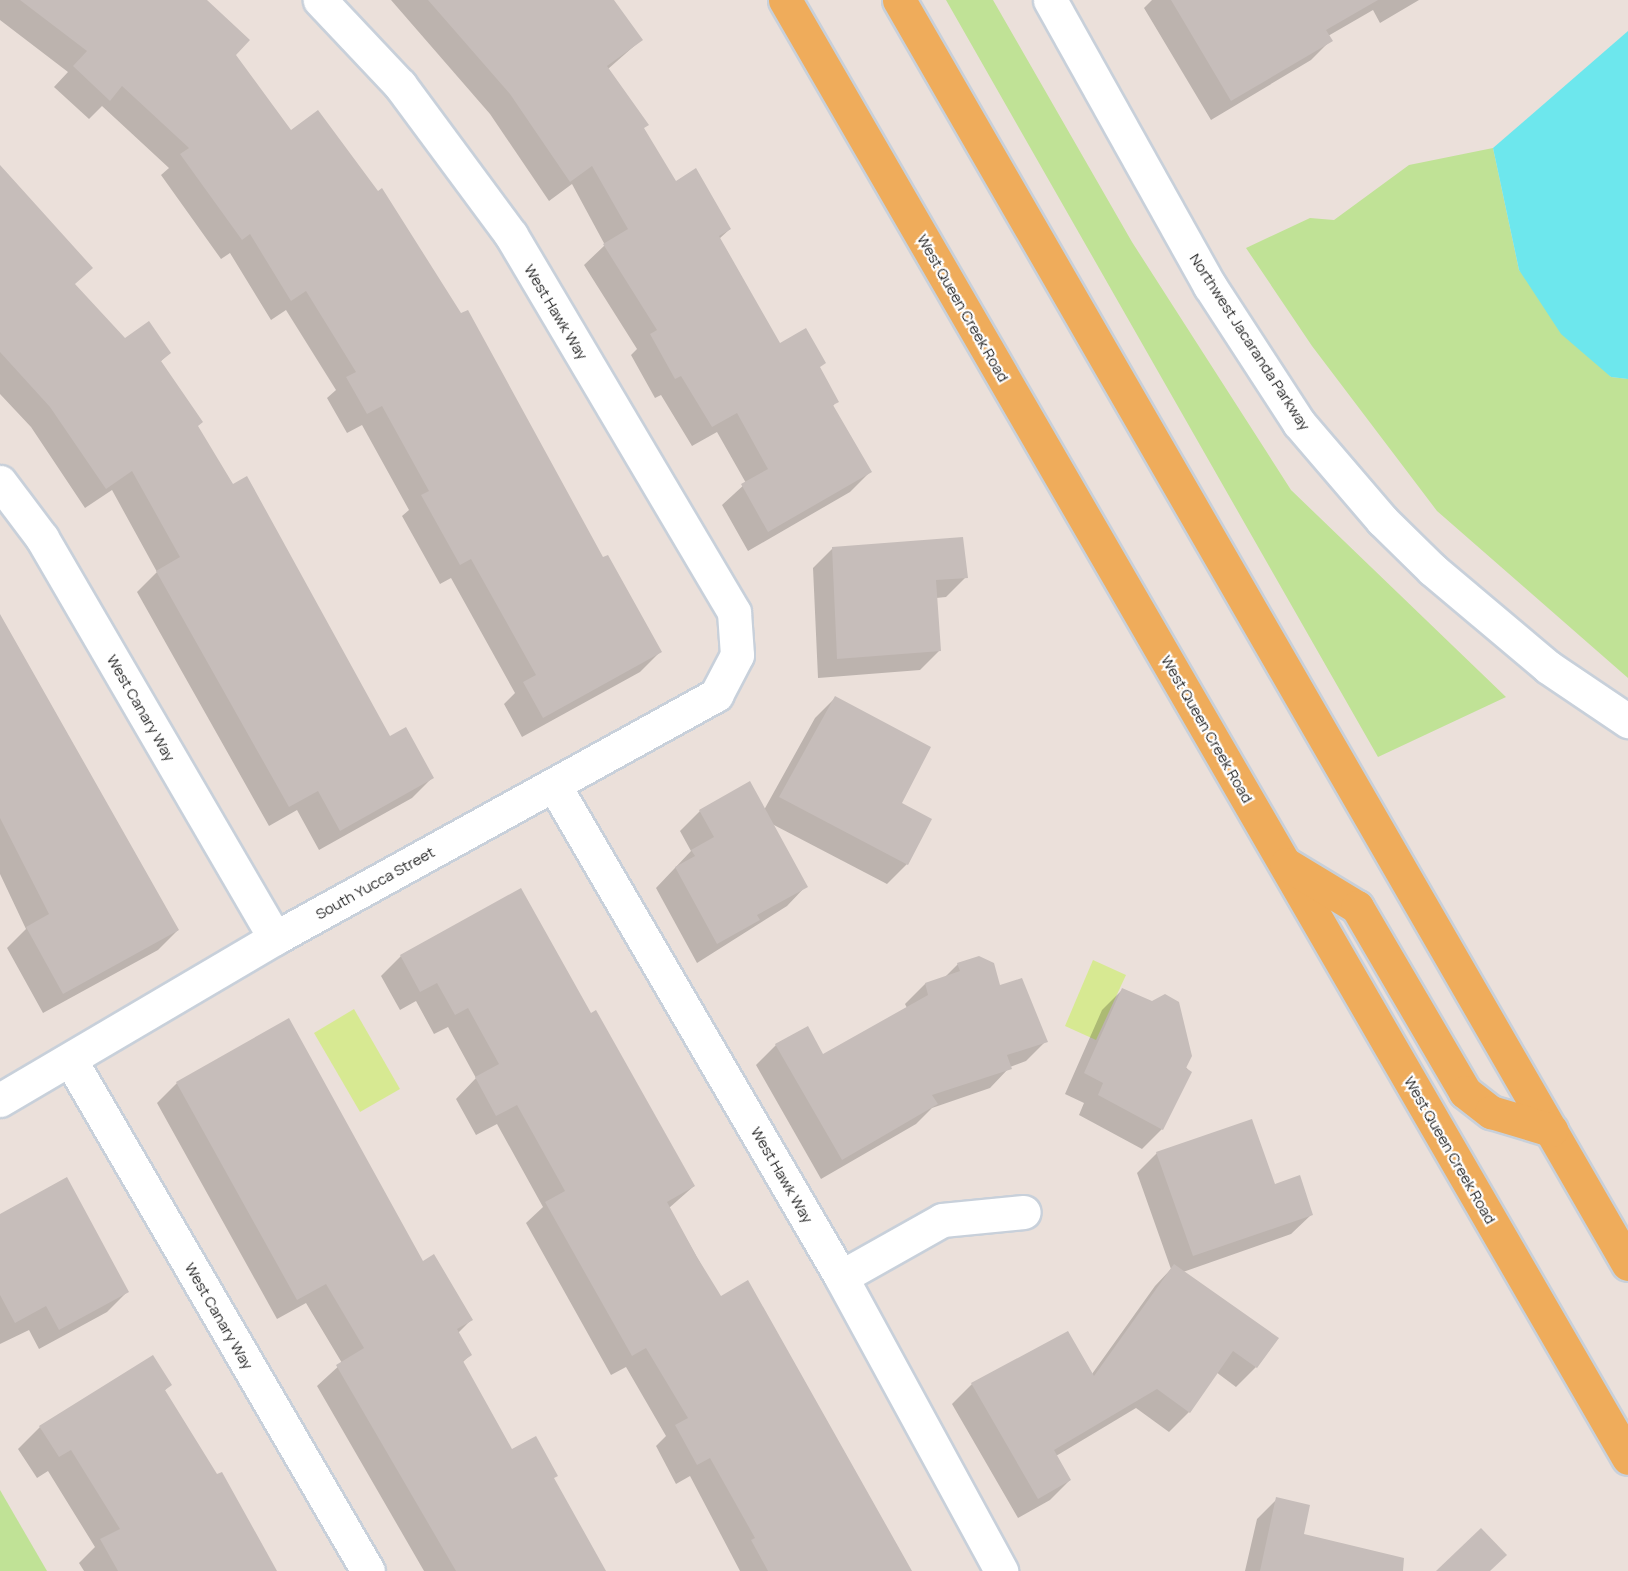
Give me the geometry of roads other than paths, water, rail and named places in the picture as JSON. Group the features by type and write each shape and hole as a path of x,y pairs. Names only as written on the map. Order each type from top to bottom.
{"main road":[{"name":"West Queen Creek Road","path":"785,0 1628,1458"},
{"path":"899,0 1628,1264"},
{"path":"1285,863 1357,907 1465,1092 1491,1112 1551,1130"}],"street":[{"name":"West Hawk Way","path":"320,0 400,85 511,235 734,612 737,655"},
{"name":"Northwest Jacaranda Parkway","path":"1050,0 1210,285 1299,423 1382,520 1494,624 1548,667 1628,721"},
{"name":"West Canary Way","path":"0,482 42,538 274,938"},
{"name":"South Yucca Street","path":"0,1100 274,938 716,695 737,655"},
{"name":"West Hawk Way","path":"554,785 841,1277 1001,1571"},
{"name":"West Canary Way","path":"71,1060 368,1571"},
{"path":"841,1277 942,1220 1024,1212"}],"water":[{"path":"1628,31 1628,379 1611,377 1561,334 1519,270 1493,148"}]}
